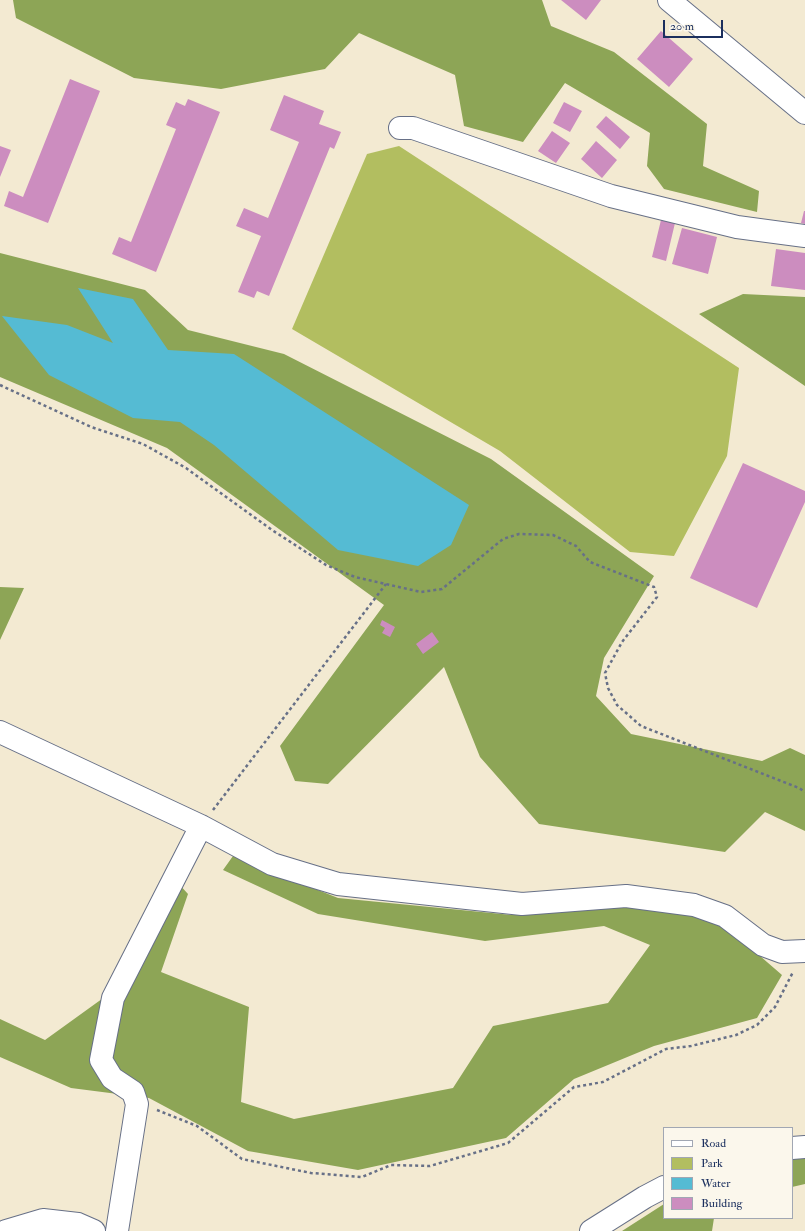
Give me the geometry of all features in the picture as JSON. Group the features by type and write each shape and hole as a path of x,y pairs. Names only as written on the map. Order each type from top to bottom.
{"street":[{"path":"669,0 805,113"},
{"path":"400,128 413,128 611,196 737,227 805,236"},
{"path":"0,732 201,826 272,864 338,884 522,904 626,896 694,905 725,916 763,945 782,952 804,952"},
{"path":"117,1231 138,1104 133,1092 112,1078 101,1060 113,998 201,826"},
{"path":"793,1148 805,1148"},
{"path":"591,1231 663,1188"},
{"path":"6,1231 43,1220 78,1224 94,1231"}],"path":[{"path":"0,385 91,427 144,444 186,468 272,530 326,565 355,578 421,592 442,589 503,539 518,534 553,535 576,546 590,562 654,587 657,597 622,642 605,673 608,688 617,704 641,726 799,788 805,792"},
{"path":"201,826 386,584"},
{"path":"138,1104 164,1111 197,1126 242,1159 311,1173 362,1177 391,1164 430,1166 508,1143 574,1088 603,1082 666,1049 691,1046 736,1035 757,1025 775,1007 804,952"}],"green space":[{"path":"13,0 542,0 551,26 614,52 707,124 703,166 759,191 757,212 664,189 647,166 650,133 565,83 523,142 464,126 455,75 359,33 325,69 221,89 134,78 16,18"},
{"path":"399,146 739,368 727,456 674,556 630,552 500,451 292,329 367,154"},
{"path":"0,253 145,290 188,330 284,354 491,459 654,576 604,658 596,696 631,734 762,761 790,748 805,755 805,831 765,812 725,852 539,824 480,757 444,667 328,784 295,781 280,746 384,605 167,448 0,377"},
{"path":"743,294 805,297 805,386 699,314"},
{"path":"0,587 24,588 0,640"},
{"path":"233,856 338,898 512,915 645,906 715,917 782,975 757,1018 654,1046 574,1079 506,1138 358,1170 248,1151 149,1098 71,1088 0,1057 0,1019 45,1040 106,996 168,872 188,894 161,972 249,1007 241,1102 294,1119 453,1088 493,1026 608,1003 650,945 604,926 485,941 318,914 223,870"},
{"path":"805,1151 805,1184 793,1187 793,1152"},
{"path":"663,1205 663,1219 714,1219 712,1231 622,1231"}],"water":[{"path":"78,288 133,299 168,350 234,354 469,505 451,545 418,566 338,550 214,445 180,422 133,418 49,375 2,316 67,325 113,343"}],"building":[{"path":"561,0 601,0 586,20"},
{"path":"661,31 693,59 669,87 637,59"},
{"path":"70,79 100,91 48,223 4,206 9,191 23,197"},
{"path":"284,95 324,111 319,124 341,132 334,149 330,147 269,296 257,291 254,298 238,292 261,236 236,226 244,208 268,218 299,142 270,130"},
{"path":"188,99 220,112 156,272 112,254 119,237 131,242 176,129 166,125 176,102 185,106"},
{"path":"564,102 582,111 570,132 553,123"},
{"path":"606,116 630,137 620,149 596,127"},
{"path":"552,131 570,143 556,163 538,151"},
{"path":"596,141 617,160 602,178 581,159"},
{"path":"0,146 11,150 0,177"},
{"path":"805,211 805,224 801,223"},
{"path":"661,220 675,223 666,261 652,257"},
{"path":"682,228 717,237 708,274 672,264"},
{"path":"776,249 805,253 805,290 771,286"},
{"path":"743,463 805,491 805,502 757,608 690,578"},
{"path":"382,620 395,627 390,637 382,633 385,628 380,625"},
{"path":"432,632 439,642 423,654 416,644"}]}
